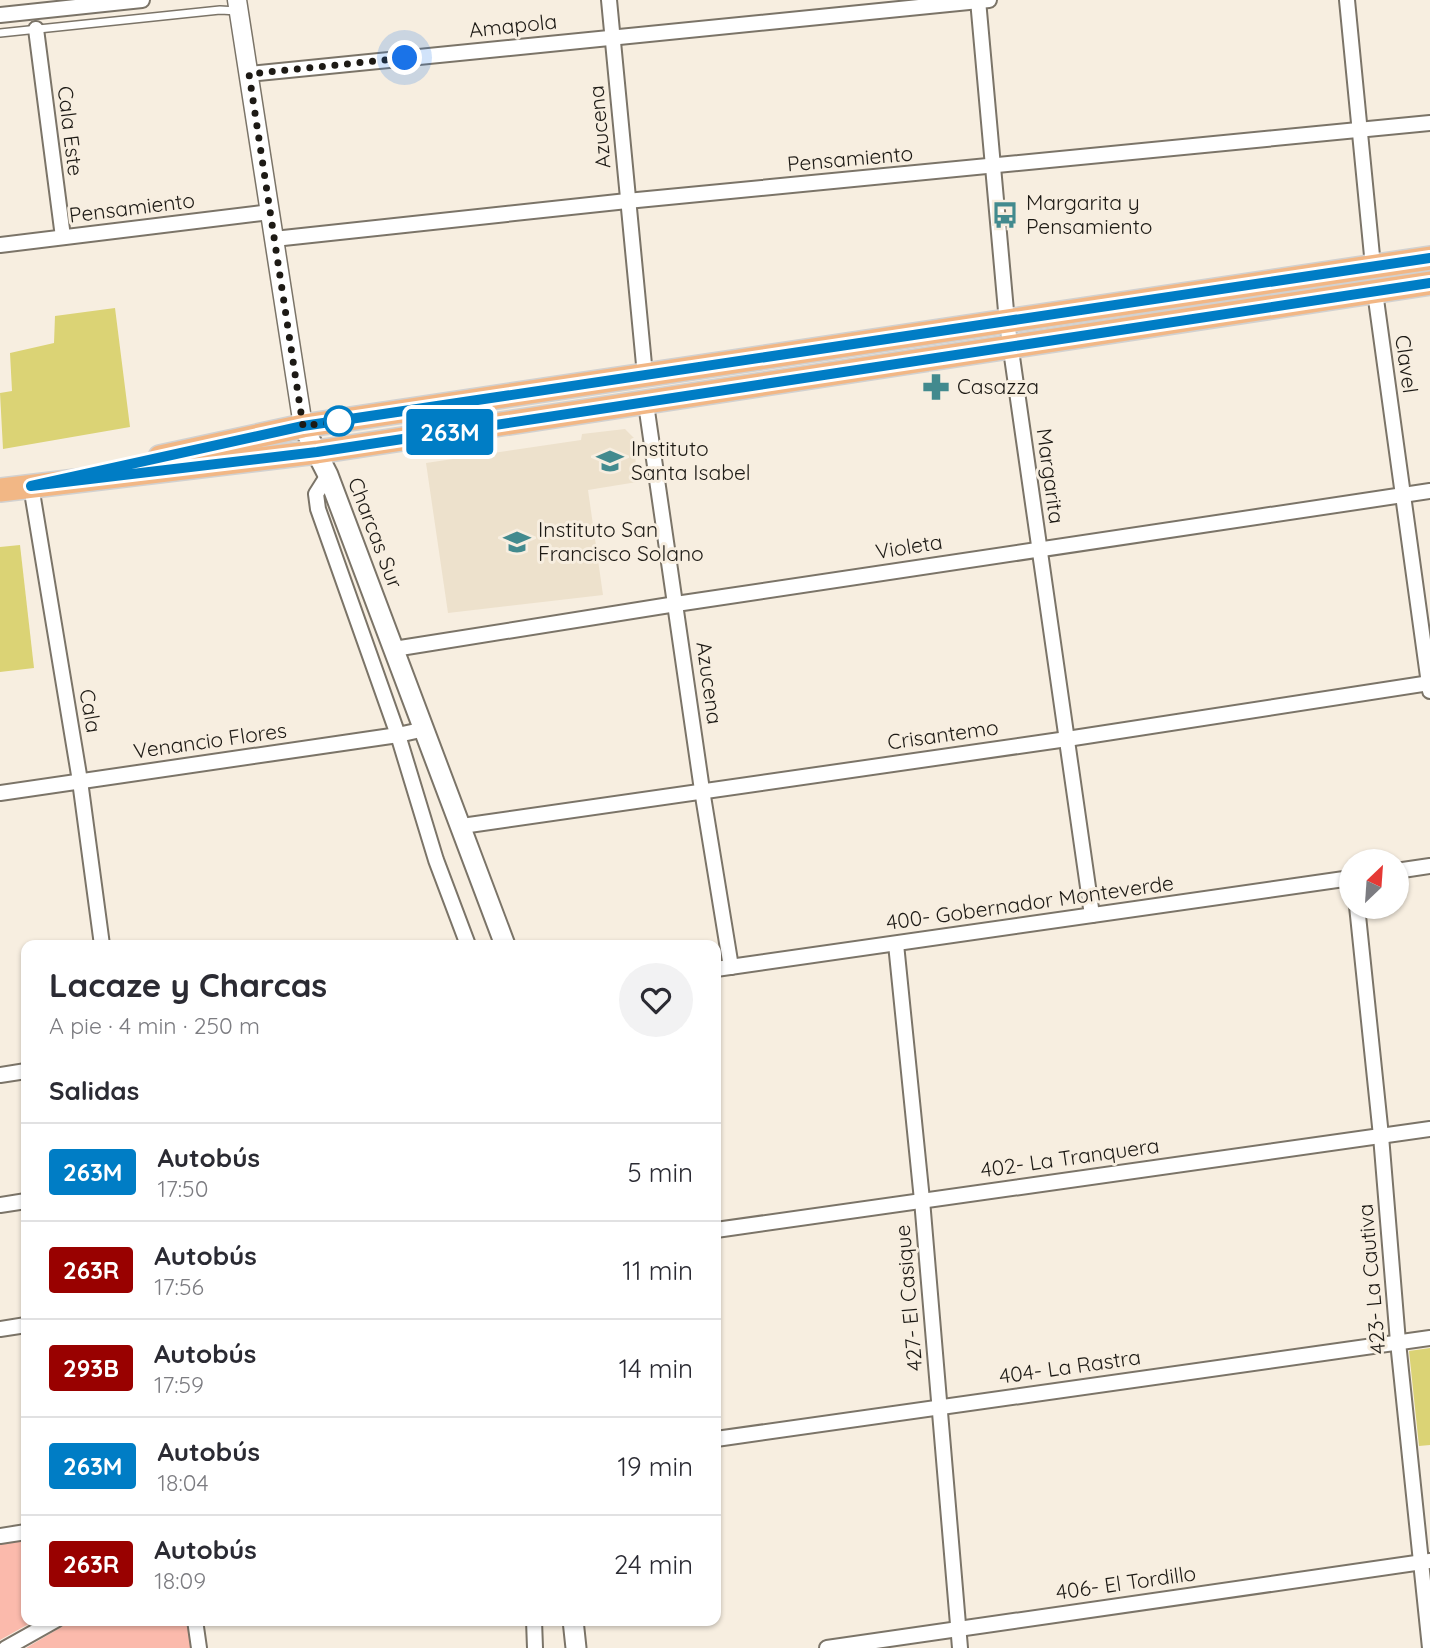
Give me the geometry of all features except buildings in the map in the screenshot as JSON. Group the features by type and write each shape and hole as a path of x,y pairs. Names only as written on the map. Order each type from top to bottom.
{"main road":[{"path":"31,486 303,426 1430,258"},
{"path":"0,491 317,452 1430,283"},
{"path":"646,404 714,385 907,356 981,341 992,337 1007,322"},
{"name":"Charcas Sur","path":"303,426 328,475 503,940"},
{"path":"574,1626 576,1648"}],"street":[{"path":"0,15 142,0"},
{"name":"Azucena","path":"609,0 645,375"},
{"name":"Amapola","path":"249,74 982,0"},
{"name":"Margarita","path":"982,0 1007,322 1092,915"},
{"path":"1347,0 1373,266"},
{"name":"Charcas Sur","path":"238,5 303,426"},
{"name":"Cala Este","path":"36,29 63,237"},
{"name":"Pensamiento","path":"274,239 627,201 1430,123"},
{"name":"Pensamiento","path":"0,245 270,212"},
{"name":"Clavel","path":"1375,292 1430,686"},
{"name":"Azucena","path":"646,404 702,790 720,940"},
{"path":"328,475 316,494 318,509 398,735 436,860 466,940"},
{"name":"Cala","path":"31,486 80,781 101,940"},
{"name":"Violeta","path":"394,649 1430,491"},
{"name":"Crisantemo","path":"462,826 1430,686"},
{"name":"Venancio Flores","path":"0,793 425,729"},
{"path":"1409,869 1430,866"},
{"name":"400- Gobernador Monteverde","path":"723,968 1339,880"},
{"name":"423- La Cautiva","path":"1358,919 1381,1136 1398,1342 1425,1562 1430,1648"},
{"name":"427- El Casique","path":"896,944 922,1200 960,1648"},
{"path":"0,1075 21,1072"},
{"name":"402- La Tranquera","path":"721,1229 1430,1129"},
{"path":"0,1205 21,1202"},
{"path":"0,1329 21,1326"},
{"name":"404- La Rastra","path":"721,1438 1430,1338"},
{"path":"0,1536 21,1533"},
{"name":"406- El Tordillo","path":"827,1648 1425,1562"},
{"path":"6,1648 45,1626"},
{"path":"196,1626 199,1648"},
{"path":"534,1626 536,1648"}],"lane":[{"path":"0,33 220,10 238,5"}],"shaded area":[{"name":"Instituto San Francisco Solano","path":"625,429 634,438 637,482 588,490 603,595 448,613 426,463 581,440 582,434"},
{"path":"21,1541 21,1626 25,1626 0,1640 0,1544"},
{"path":"63,1626 189,1626 191,1648 26,1648"}],"bus line":[{"name":"263M","path":"1430,258 303,426 31,486 317,452 1430,283"}],"place":[{"name":"Margarita y Pensamiento","path":"1005,215"},
{"name":"Casazza","path":"936,387"},
{"name":"Instituto Santa Isabel","path":"610,461"},
{"name":"Instituto San Francisco Solano","path":"517,542"}],"route":[{"path":"339,421 303,426 249,74 405,58"}]}
